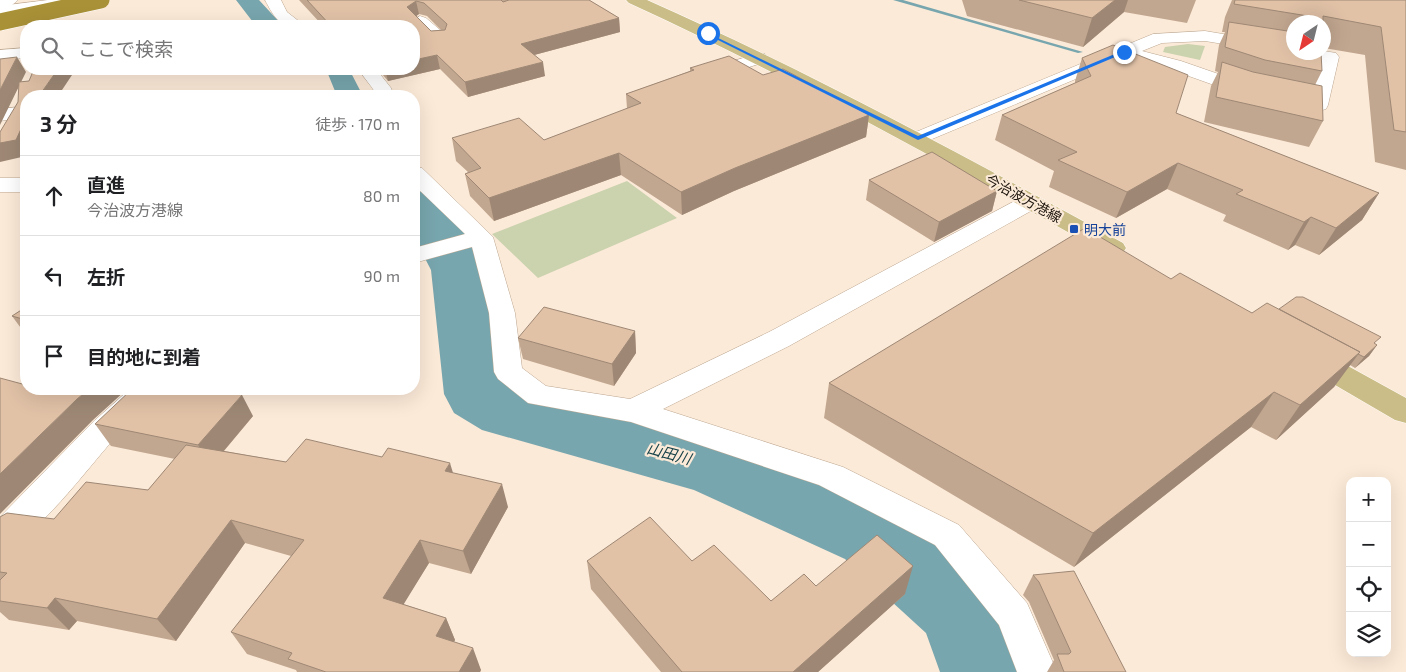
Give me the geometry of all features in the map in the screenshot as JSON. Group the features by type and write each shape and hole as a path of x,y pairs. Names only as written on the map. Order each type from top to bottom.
{"highway":[{"path":"0,22 101,0"}],"main road":[{"name":"今治波方港線","path":"634,0 696,27 918,138 1133,259"},
{"path":"1286,345 1406,412"}],"street":[{"path":"0,10 10,0"},
{"path":"0,10 105,0"},
{"path":"273,0 281,15 288,20"},
{"path":"420,20 440,39 422,43"},
{"path":"918,138 1160,38 1205,36 1286,50"},
{"path":"1124,52 1175,65 1249,91 1319,105 1329,60"},
{"path":"0,55 20,53"},
{"path":"695,79 759,58"},
{"path":"372,75 383,90"},
{"path":"4,124 20,107"},
{"path":"420,179 481,237 502,313 508,372 538,394 633,411 831,476 947,535 1014,615 1037,672"},
{"path":"0,184 20,185"},
{"path":"633,411 796,330 1030,202"},
{"path":"420,254 481,237"},
{"path":"0,536 19,522 105,430 142,395"}],"green space":[{"path":"1188,44 1205,46 1200,60 1163,52 1165,47"},
{"path":"627,181 677,218 538,278 492,234"}],"water":[{"path":"236,0 259,0 277,20 251,20"},
{"path":"328,75 352,75 360,90 335,90"},
{"path":"420,194 451,232 474,271 497,391 462,397 431,264 420,238"}],"building":[{"path":"307,0 501,0 503,2 509,0 589,0 619,18 521,44 543,62 465,82 437,55 420,59 420,20 325,20","holes":["416,1 424,3 447,24 445,30 431,31 407,7"]},
{"path":"1019,0 1115,0 1092,18"},
{"path":"1235,0 1406,0 1406,132 1394,130 1381,27 1331,18 1331,15 1302,15 1234,4"},
{"path":"1229,22 1286,31 1286,60 1321,60 1322,71 1265,60 1225,47"},
{"path":"1113,45 1188,75 1176,113 1379,193 1336,228 1311,217 1304,222 1236,194 1243,190 1178,163 1127,192 1058,160 1077,152 1002,115 1091,76 1082,58"},
{"path":"729,56 763,75 783,69 869,115 735,168 681,192 619,153 489,198 465,174 481,168 452,138 519,118 544,140 641,103 626,94 694,70 690,68"},
{"path":"17,57 0,90 0,59"},
{"path":"1222,62 1253,72 1322,86 1323,121 1216,97"},
{"path":"32,75 54,75 43,90 20,90 20,131 16,140 0,143 0,132 18,102 19,82 29,81"},
{"path":"932,152 997,191 939,222 869,180"},
{"path":"1085,228 1171,279 1180,273 1252,313 1267,303 1360,352 1300,405 1274,392 1093,533 829,383"},
{"path":"1296,297 1303,297 1381,337 1374,343 1377,345 1364,357 1358,354 1360,352 1279,309"},
{"path":"544,307 635,331 612,364 518,338"},
{"path":"20,311 20,318 12,316"},
{"path":"0,378 20,383 20,395 82,395 77,399 0,474"},
{"path":"126,395 242,395 198,445 95,424"},
{"path":"306,439 382,457 388,448 450,463 445,471 502,484 463,551 420,540 383,598 446,618 436,636 473,648 459,672 326,672 288,659 292,653 231,632 304,540 231,520 157,619 55,598 47,608 0,601 0,580 7,573 0,572 0,517 7,513 54,519 86,482 148,490 186,445 286,462"},
{"path":"650,517 692,561 714,545 771,601 804,574 816,586 877,535 913,566 793,672 682,672 587,561"},
{"path":"1074,571 1126,672 1064,672 1057,654 1069,654 1071,652 1039,582 1033,575"}],"waterway":[{"path":"896,0 1080,52"},
{"name":"山田川","path":"420,211 434,221 462,270 480,394 508,411 715,465 875,533 962,607 989,672"}],"place":[{"name":"明大前","path":"1074,229"}],"route":[{"path":"708,33 918,138 1124,52"}]}
